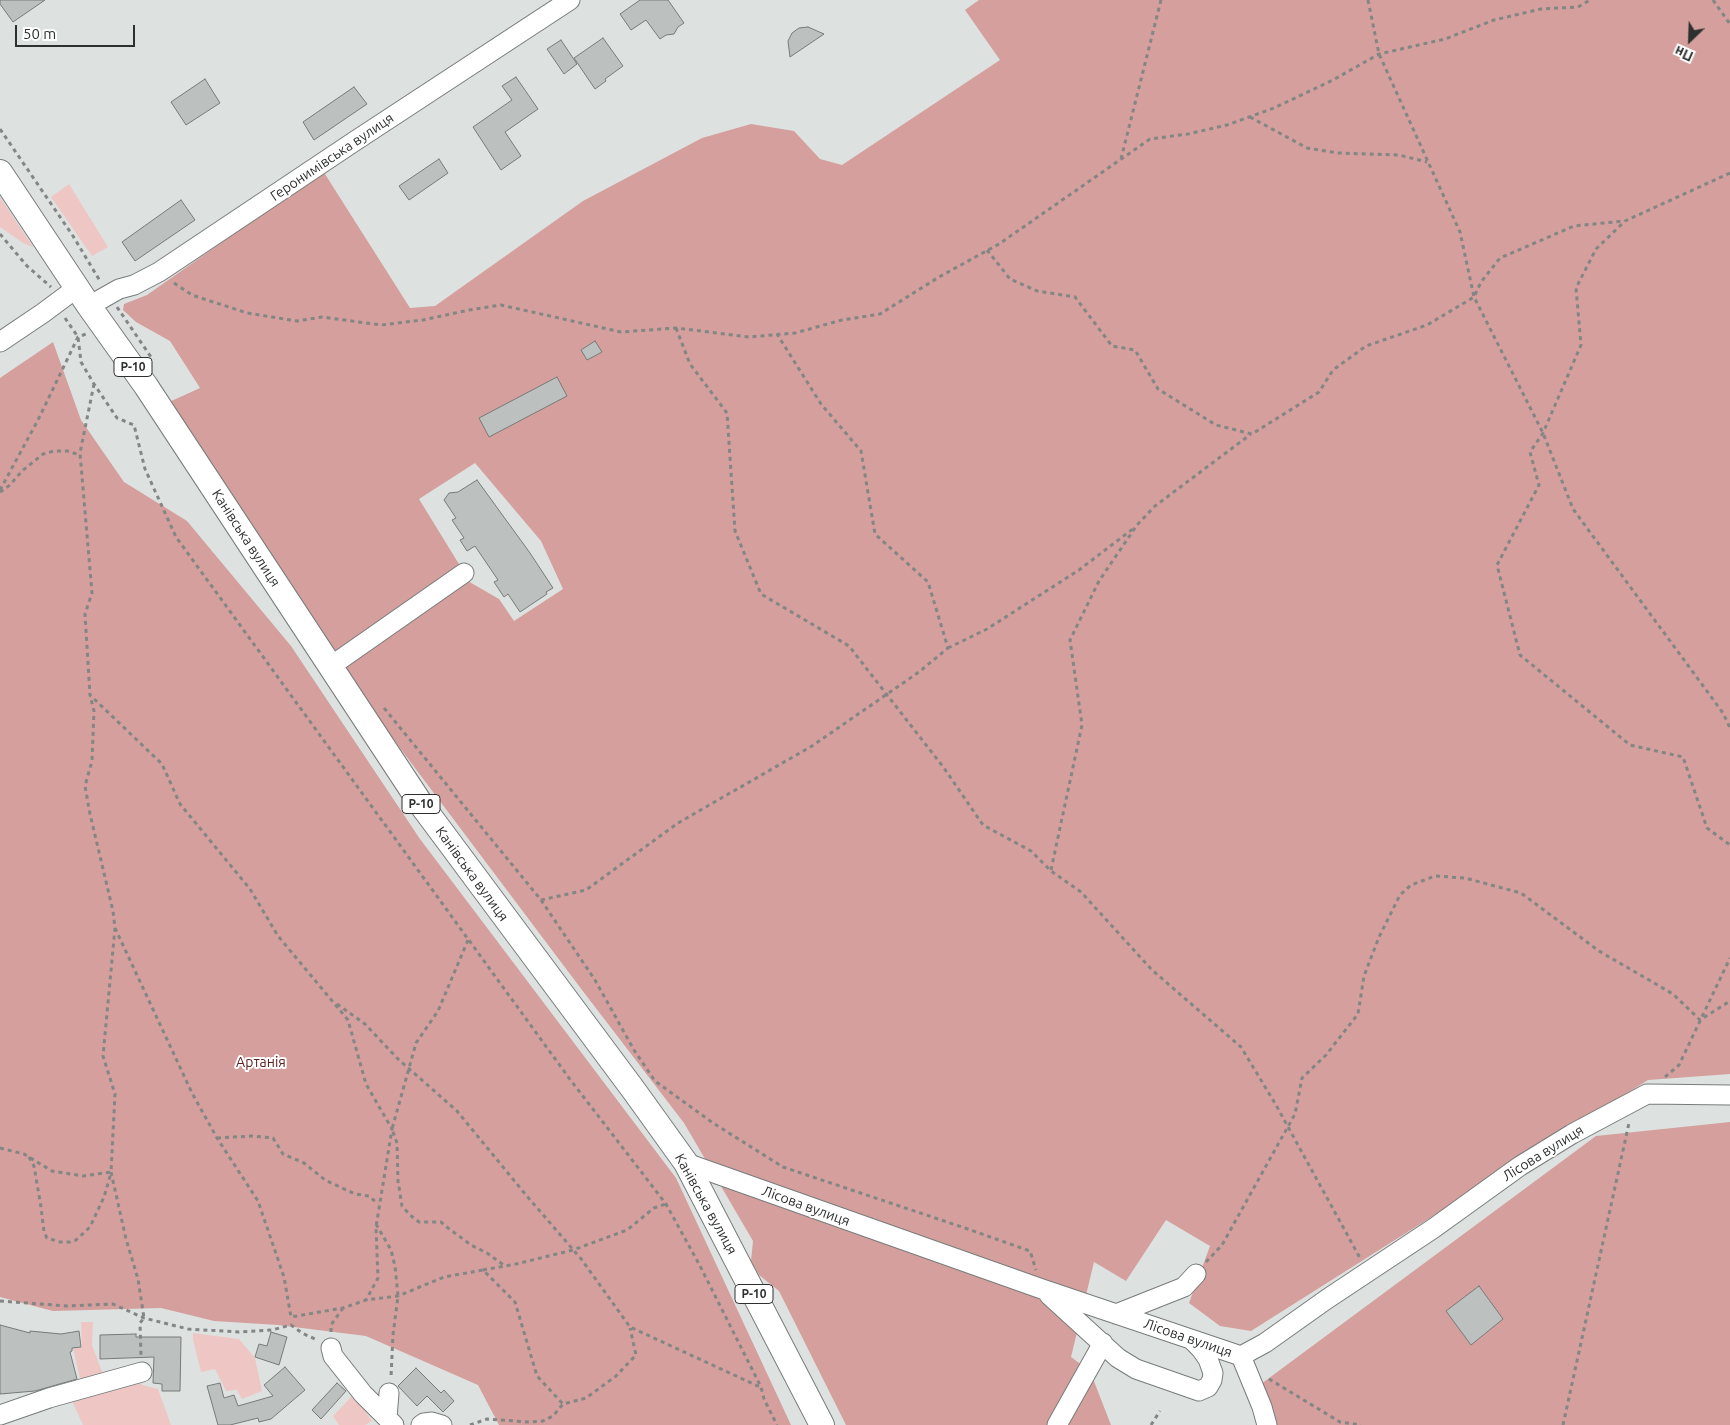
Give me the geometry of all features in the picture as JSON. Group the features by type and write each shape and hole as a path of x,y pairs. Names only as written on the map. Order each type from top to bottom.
{"main road":[{"name":"Р-10","path":"0,172 92,296"},
{"name":"Канівська вулиця","path":"92,296 146,386 423,807 686,1163 822,1425"}],"street":[{"name":"Геронимівська вулиця","path":"0,342 59,301 92,296 134,285 159,272 560,3"},
{"path":"330,666 464,573"},
{"name":"Лісова вулиця","path":"686,1163 1042,1290 1241,1356 1265,1343 1434,1228 1528,1161 1572,1134 1647,1094 1730,1095"},
{"path":"1116,1314 1184,1287 1196,1274"},
{"path":"1042,1290 1118,1358 1136,1369 1199,1391 1208,1387 1213,1373 1208,1359 1191,1340"},
{"path":"1057,1425 1103,1343"},
{"path":"331,1348 333,1356 363,1394 390,1422"},
{"path":"1241,1356 1262,1407 1267,1425"},
{"path":"0,1415 49,1398 142,1372"},
{"path":"389,1393 390,1422"},
{"path":"421,1425 424,1422 442,1425"}],"path":[{"path":"1121,159 1161,0"},
{"path":"1368,0 1380,54 1460,232 1474,297 1543,433 1573,509 1723,713 1730,728"},
{"path":"159,272 192,295 247,313 296,322 322,317 381,325 423,320 501,305 621,332 676,328 749,337 795,332 842,320 880,314 938,277 987,250 1150,139 1188,134 1227,125 1250,117 1325,84 1380,54 1445,39 1494,20 1541,8 1578,7 1590,0"},
{"path":"1713,0 1730,24"},
{"path":"1250,117 1307,148 1338,153 1399,155 1428,162"},
{"path":"0,129 73,236 92,296"},
{"path":"1730,173 1625,221 1596,248 1576,288 1582,345 1543,433 1530,452 1538,485 1497,565 1520,655 1630,745 1684,757 1707,828 1730,845"},
{"path":"541,900 586,890 678,823 812,746 919,672 948,648 987,630 1079,570 1137,525 1155,506 1252,434 1320,392 1333,370 1366,346 1427,325 1474,297 1481,282 1500,258 1574,226 1625,221"},
{"path":"0,234 26,266 52,288 59,301 63,315 78,337 81,362 94,384 117,418 134,425 145,469 176,537 569,1078 666,1204 699,1264 761,1387 764,1399 777,1425"},
{"path":"987,250 1010,279 1037,291 1075,297 1112,346 1135,350 1158,389 1216,425 1252,434"},
{"path":"676,328 690,364 727,413 735,532 761,594 849,646 944,768 983,825 1032,851 1051,871 1081,892 1152,970 1241,1047 1288,1127 1368,1272"},
{"path":"0,491 38,420 78,337 86,333"},
{"path":"777,334 821,404 861,451 875,534 928,582 948,648"},
{"path":"94,384 80,453 92,593 86,614 90,695 94,711 92,761 85,786 113,911 115,928 103,1056 115,1094 112,1172 126,1239 138,1279 144,1318 140,1323 142,1372"},
{"path":"0,491 10,485 22,471 43,454 54,451 67,451 77,454 81,460"},
{"path":"1051,871 1082,725 1070,640 1099,581 1137,525"},
{"path":"90,695 162,764 180,804 250,889 278,936 348,1020 366,1084 392,1130 397,1143 398,1181 402,1206 419,1222 441,1222 504,1266"},
{"path":"379,703 541,900 595,980 634,1050 655,1081 713,1123 783,1167 1030,1251 1042,1290"},
{"path":"1196,1274 1222,1246 1288,1127 1295,1114 1302,1078 1326,1055 1358,1014 1364,976 1379,937 1400,895 1411,885 1435,876 1465,878 1521,893 1599,951 1673,994 1700,1020"},
{"path":"115,928 192,1093 217,1138 258,1201 284,1277 292,1317 291,1325"},
{"path":"366,1300 378,1278 376,1224 378,1205 392,1130 416,1043 438,1011 468,940"},
{"path":"1563,1425 1629,1123 1647,1094 1679,1065 1730,958"},
{"path":"333,1001 365,1024 410,1070 457,1110 526,1195 574,1250 630,1328 636,1355 616,1376 586,1398 563,1404 553,1416 543,1420 529,1422 487,1419 470,1425"},
{"path":"1700,1020 1730,1001"},
{"path":"217,1138 252,1136 273,1138 283,1154 304,1164 325,1180 355,1194 369,1196 378,1205"},
{"path":"0,1148 28,1157 52,1171 83,1176 112,1172"},
{"path":"28,1157 34,1166 42,1207 44,1232 47,1238 60,1242 76,1240 90,1227 104,1197 112,1172"},
{"path":"292,1317 343,1308 366,1300 398,1296 444,1277 574,1250 626,1230 654,1208 666,1204"},
{"path":"376,1224 391,1250 395,1266 398,1296 389,1393"},
{"path":"483,1270 515,1302 537,1376 563,1404"},
{"path":"0,1301 67,1306 114,1304 144,1318 188,1329 239,1332 272,1330 291,1325"},
{"path":"331,1348 331,1325 343,1308"},
{"path":"291,1325 331,1348"},
{"path":"630,1328 761,1387"},
{"path":"1267,1377 1341,1424 1361,1425"},
{"path":"1152,1425 1160,1411"}],"shaded area":[{"path":"69,184 108,247 92,256 51,197"},
{"path":"0,197 33,247 23,243 0,227"},
{"path":"81,1322 93,1322 92,1345 104,1377 81,1383 73,1348 82,1347"},
{"path":"193,1333 239,1339 255,1358 262,1391 242,1399 237,1390 226,1391 215,1369 201,1372"},
{"path":"139,1381 142,1385 158,1389 171,1425 83,1425 72,1401"},
{"path":"354,1394 372,1421 365,1425 339,1425 333,1416"}],"green space":[{"path":"979,0 1730,0 1730,1074 1648,1080 1251,1331 1220,1326 1189,1303 1210,1246 1166,1220 1126,1281 1094,1262 1071,1357 1090,1371 1111,1425 846,1425 779,1291 759,1275 751,1261 753,1241 684,1123 339,667 466,580 499,599 514,621 563,589 541,541 475,463 419,499 462,569 334,659 167,403 200,388 170,341 136,322 123,310 124,304 147,295 323,171 410,308 435,306 583,201 702,138 751,124 794,131 820,159 842,165 1000,60 965,10"},
{"name":"Артанія","path":"53,342 81,420 124,482 187,521 291,646 420,839 676,1178 791,1425 499,1425 478,1385 366,1336 278,1325 214,1321 161,1308 53,1311 0,1297 0,378"},
{"path":"1730,1122 1730,1425 1273,1425 1261,1384 1596,1136"}],"building":[{"path":"0,0 45,0 13,22 0,4"},
{"path":"640,0 668,0 684,23 678,27 674,34 666,35 660,39 646,20 631,30 620,14"},
{"path":"808,27 824,34 790,57 788,41 792,33 799,28"},
{"path":"603,38 623,66 595,89 574,58"},
{"path":"561,40 577,64 564,74 547,49"},
{"path":"516,77 538,109 505,132 521,156 501,170 473,127 512,100 502,86"},
{"path":"205,79 220,103 186,125 171,102"},
{"path":"354,87 367,104 314,140 303,122"},
{"path":"439,159 448,173 409,200 399,186"},
{"path":"181,200 195,220 135,261 122,242"},
{"path":"595,341 602,352 587,360 581,350"},
{"path":"557,377 567,396 489,437 479,418"},
{"path":"477,480 553,588 520,612 508,594 504,597 494,582 498,580 475,546 467,551 460,540 464,538 452,520 456,518 444,500 449,493 458,492"},
{"path":"1479,1286 1503,1319 1471,1345 1446,1311"},
{"path":"0,1325 30,1333 30,1331 61,1334 79,1331 81,1347 72,1348 70,1352 77,1379 35,1391 0,1394"},
{"path":"271,1332 287,1337 279,1365 255,1357 259,1344 267,1346"},
{"path":"136,1334 136,1337 181,1337 180,1391 162,1391 162,1384 153,1383 154,1357 100,1359 100,1335"},
{"path":"285,1367 305,1390 271,1419 259,1422 258,1418 230,1425 218,1425 207,1386 220,1383 224,1398 234,1395 238,1406 273,1396 264,1385"},
{"path":"416,1368 441,1393 444,1390 454,1401 443,1412 427,1396 417,1406 398,1386"},
{"path":"337,1383 346,1391 321,1419 312,1410"}]}
